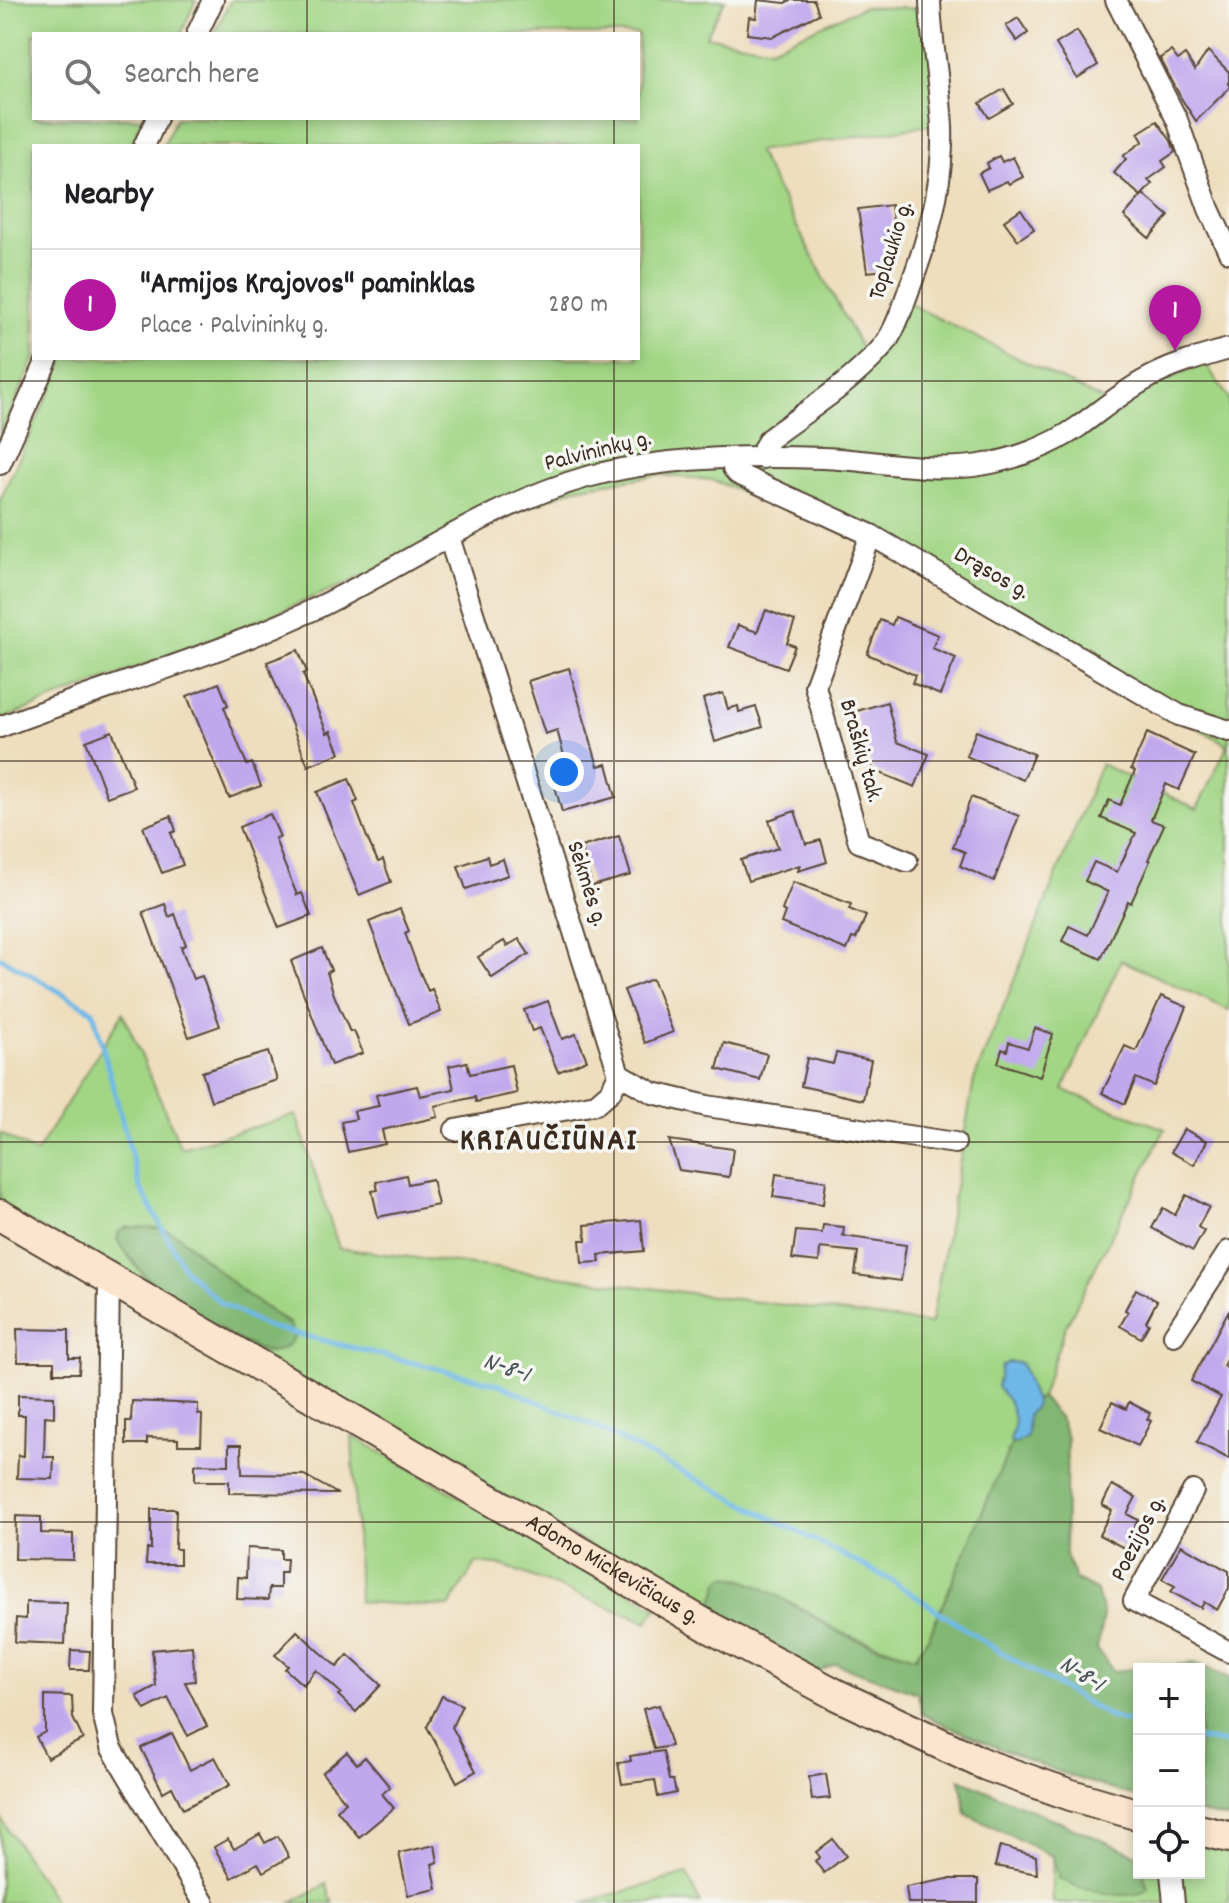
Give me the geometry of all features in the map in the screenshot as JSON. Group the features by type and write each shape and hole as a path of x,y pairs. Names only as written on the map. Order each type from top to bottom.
{"main road":[{"name":"Adomo Mickevičiaus g.","path":"0,1215 711,1628 837,1695 986,1765 1133,1813"},
{"path":"1205,1831 1229,1837"}],"street":[{"path":"198,32 213,0"},
{"name":"Toplaukio g.","path":"763,458 769,439 851,377 881,349 916,273 932,218 940,171 942,129 930,0"},
{"path":"1116,0 1177,120 1209,209 1229,252"},
{"path":"145,144 156,120"},
{"name":"Palvininkų g.","path":"0,727 232,643 319,607 498,511 586,477 653,462 732,459 824,458 932,468 984,464 1027,452 1057,439 1131,388 1163,371 1229,349"},
{"path":"0,464 47,360"},
{"name":"Drąsos g.","path":"732,459 733,468 738,474 871,535 1179,715 1229,731"},
{"name":"Braškių tak.","path":"871,535 815,686 859,842 907,861"},
{"name":"Sėkmės g.","path":"449,537 619,1074"},
{"path":"455,1130 596,1104 611,1091 619,1074 653,1093 707,1106 955,1143"},
{"path":"1174,1335 1229,1251"},
{"path":"109,1279 104,1723 111,1747 204,1903"},
{"name":"Poezijos g.","path":"1193,1491 1134,1601 1229,1652"},
{"path":"1172,1879 1174,1903"}],"green space":[{"path":"0,0 196,0 182,32 32,32 32,120 142,120 132,144 32,144 34,360 0,435"},
{"path":"231,0 725,0 706,36 771,48 863,7 928,9 938,124 757,151 863,352 898,298 1116,407 1156,384 1205,363 1229,398 1229,1010 1121,960 1063,1090 1165,1129 1064,1330 1041,1397 1029,1404 929,1636 915,1657 839,1632 807,1611 739,1578 709,1615 0,1205 0,1133 36,1153 123,1013 181,1148 296,1115 339,1248 931,1324 974,1080 1101,764 1197,809 1228,745 857,538 712,480 658,475 575,488 237,629 0,720 0,500 64,360 640,360 640,144 164,144 175,120 640,120 640,32 215,32","holes":["244,1293 290,1324 266,1352"]},
{"path":"127,1227 161,1228 178,1235 244,1293 290,1325 294,1337 281,1349 263,1351 185,1307 148,1279 117,1240 119,1232"},
{"path":"1041,1397 1059,1417 1067,1438 1065,1553 1075,1579 1097,1591 1103,1615 1097,1649 1113,1671 1133,1669 1133,1795 1029,1760 922,1714 918,1693 836,1664 818,1672 709,1615 719,1582 726,1576 770,1591 847,1635 915,1657 929,1636 1029,1403"},
{"path":"352,1436 657,1608 647,1622 505,1566 476,1563 449,1607 359,1602"},
{"path":"1205,1667 1229,1678 1229,1819 1205,1813"},
{"path":"960,1779 1133,1853 1133,1879 1145,1879 1148,1889 1119,1895 1093,1891 1060,1879 1052,1856 966,1814"},
{"path":"0,1817 56,1903 0,1903"},
{"path":"1205,1847 1229,1852 1229,1903 1053,1903 1052,1856 1060,1879 1148,1889 1145,1879 1205,1879"},
{"path":"687,1874 700,1903 582,1903"},
{"path":"326,1884 333,1903 291,1903"}],"water":[{"path":"1009,1362 1021,1363 1036,1405 1028,1415 1027,1437 1015,1444 1010,1442 1015,1422 1009,1402 997,1387 1001,1366"}],"building":[{"path":"758,0 785,3 814,0 819,14 773,37 747,34 749,17 756,18"},
{"path":"1018,18 1028,33 1017,41 1006,26"},
{"path":"1077,31 1098,65 1077,78 1056,44"},
{"path":"1171,51 1178,60 1185,55 1195,70 1208,51 1229,72 1229,88 1196,121 1160,58"},
{"path":"1004,89 1013,104 989,118 980,103"},
{"path":"1157,121 1175,152 1162,161 1166,167 1148,180 1152,184 1141,196 1114,173 1126,159 1123,156 1143,141 1138,133"},
{"path":"999,156 1002,162 1013,157 1023,177 987,190 979,173 989,168 987,163"},
{"path":"1143,194 1169,216 1149,238 1124,216"},
{"path":"891,205 897,254 887,270 867,272 858,209"},
{"path":"1021,209 1034,229 1018,240 1004,221"},
{"path":"766,610 795,621 787,643 795,646 786,668 729,647 738,625 757,632"},
{"path":"895,617 938,635 932,648 956,658 940,695 912,683 915,675 867,654 880,620 892,625"},
{"path":"298,650 307,672 303,674 318,711 340,753 308,766 267,662"},
{"path":"569,668 598,766 607,764 616,797 562,812 553,779 569,774 557,730 545,734 528,681"},
{"path":"219,683 228,705 224,707 238,743 247,765 252,763 261,786 229,798 187,696"},
{"path":"723,693 728,709 738,706 739,712 756,707 763,727 715,742 703,699"},
{"path":"887,702 897,742 929,754 915,787 873,770 854,712"},
{"path":"112,731 134,787 107,797 86,741"},
{"path":"976,731 1034,754 1023,780 966,756"},
{"path":"1147,733 1195,755 1179,790 1166,784 1151,820 1164,825 1131,903 1128,901 1101,959 1062,941 1069,926 1088,935 1108,892 1085,881 1094,862 1117,872 1136,833 1101,818 1109,800 1120,805"},
{"path":"349,779 368,840 378,862 383,860 391,882 359,895 317,792"},
{"path":"971,797 1019,816 994,881 960,866 965,852 953,847"},
{"path":"795,811 806,844 821,840 827,862 798,871 800,865 748,881 741,860 778,848 769,820"},
{"path":"270,814 280,837 275,838 283,861 297,895 302,893 311,916 279,928 239,827"},
{"path":"171,816 176,831 171,833 183,865 162,873 143,827"},
{"path":"619,836 631,875 592,886 581,847"},
{"path":"487,856 489,864 503,859 508,875 466,889 458,866"},
{"path":"793,882 851,904 849,909 866,916 856,939 852,938 847,950 781,923 785,912 782,910"},
{"path":"165,904 169,917 175,914 186,945 181,947 193,979 202,976 220,1026 189,1037 143,912"},
{"path":"400,909 418,968 428,991 432,989 441,1012 409,1024 369,922"},
{"path":"519,939 529,954 492,978 478,957 504,941 507,946"},
{"path":"322,948 331,970 327,972 334,995 363,1053 331,1065 291,961"},
{"path":"652,979 673,1032 645,1043 624,990"},
{"path":"1161,996 1187,1007 1154,1086 1136,1078 1125,1104 1102,1093 1125,1046 1136,1051"},
{"path":"548,1001 562,1039 576,1034 587,1060 558,1072 540,1028 532,1031 524,1010"},
{"path":"1035,1028 1053,1034 1040,1077 998,1063 1002,1049 1007,1051 1009,1042 1028,1048"},
{"path":"724,1043 767,1054 760,1080 717,1069"},
{"path":"268,1052 277,1080 211,1101 202,1072"},
{"path":"836,1053 871,1060 863,1100 801,1086 807,1058 833,1064"},
{"path":"467,1062 470,1074 511,1065 517,1093 476,1102 475,1097 435,1106 438,1117 382,1130 385,1144 348,1152 341,1122 356,1119 354,1111 379,1106 376,1095 417,1086 420,1096 454,1089 449,1066"},
{"path":"1184,1129 1207,1141 1194,1165 1171,1152"},
{"path":"669,1140 733,1149 729,1177 679,1170"},
{"path":"776,1174 826,1181 823,1204 773,1197"},
{"path":"406,1175 408,1184 432,1179 438,1205 378,1217 372,1191 378,1190 376,1182"},
{"path":"1186,1195 1209,1207 1198,1227 1204,1231 1193,1251 1152,1228 1163,1208 1175,1215"},
{"path":"641,1220 644,1251 599,1255 600,1262 582,1263 580,1240 586,1240 585,1225"},
{"path":"823,1225 844,1227 843,1236 906,1245 901,1281 855,1275 858,1252 820,1248 819,1262 792,1259 796,1231 822,1233"},
{"path":"1136,1289 1157,1301 1141,1338 1120,1326"},
{"path":"1229,1310 1229,1354 1223,1366 1229,1369 1229,1459 1197,1442 1221,1397 1191,1381"},
{"path":"17,1329 69,1330 69,1358 80,1358 79,1373 54,1373 54,1362 18,1362"},
{"path":"18,1395 54,1396 54,1417 45,1416 44,1457 54,1457 53,1479 17,1478 18,1455 24,1456 25,1415 18,1415"},
{"path":"132,1401 198,1404 198,1414 202,1415 201,1445 178,1445 178,1439 147,1438 147,1444 126,1444 126,1421 131,1421"},
{"path":"1112,1402 1126,1409 1129,1402 1150,1413 1147,1419 1151,1421 1138,1446 1100,1428"},
{"path":"229,1445 241,1445 242,1474 304,1475 338,1494 229,1493 229,1481 195,1481 195,1464 229,1465"},
{"path":"1112,1485 1136,1497 1127,1514 1138,1520 1124,1548 1099,1535 1112,1510 1102,1505"},
{"path":"151,1509 176,1509 175,1549 180,1549 180,1564 146,1564 147,1549 151,1549"},
{"path":"16,1516 41,1517 41,1533 73,1534 73,1560 15,1559"},
{"path":"1181,1545 1229,1571 1229,1588 1217,1610 1204,1602 1201,1608 1171,1592 1175,1586 1162,1579"},
{"path":"247,1548 281,1550 281,1559 287,1559 286,1573 280,1573 280,1588 269,1588 268,1600 237,1599 238,1577 246,1578"},
{"path":"26,1602 67,1603 65,1644 15,1642 16,1618 26,1619"},
{"path":"297,1631 337,1667 348,1655 381,1685 356,1712 316,1670 303,1685 285,1669 288,1666 275,1655"},
{"path":"192,1646 195,1681 185,1682 207,1726 188,1736 168,1698 145,1710 137,1696 156,1686 152,1650"},
{"path":"71,1650 90,1651 89,1670 70,1670"},
{"path":"45,1695 72,1696 73,1718 83,1739 47,1758 36,1737 45,1732"},
{"path":"442,1696 462,1705 452,1727 476,1771 457,1782 427,1727"},
{"path":"659,1705 671,1746 654,1749 643,1709"},
{"path":"172,1733 190,1770 215,1757 230,1785 183,1809 172,1787 163,1792 141,1748"},
{"path":"663,1751 669,1780 673,1780 676,1793 658,1797 655,1780 622,1784 618,1763 631,1761 630,1756"},
{"path":"347,1752 357,1764 365,1757 390,1787 382,1794 394,1808 359,1837 337,1810 346,1802 322,1773"},
{"path":"826,1774 830,1798 812,1800 809,1777"},
{"path":"260,1834 265,1843 278,1836 289,1857 263,1872 258,1863 232,1878 214,1847 228,1839 234,1849"},
{"path":"833,1839 846,1856 824,1873 815,1861 820,1857 816,1852"},
{"path":"435,1845 438,1862 432,1864 437,1889 408,1895 399,1853"},
{"path":"1000,1846 1036,1856 1037,1874 995,1866"},
{"path":"948,1879 978,1879 978,1903 908,1903 906,1887"}],"waterway":[{"name":"N-8-1","path":"0,957 93,1011 140,1187 185,1270 221,1303 265,1326 495,1383 592,1425 891,1580 991,1646 1112,1718 1133,1723"},
{"name":"N-8-1","path":"1205,1740 1229,1744"}],"place":[{"name":"\"Armijos Krajovos\" paminklas","path":"1175,351"}],"district":[{"name":"KRIAUČIŪNAI","path":"549,1143"}]}
